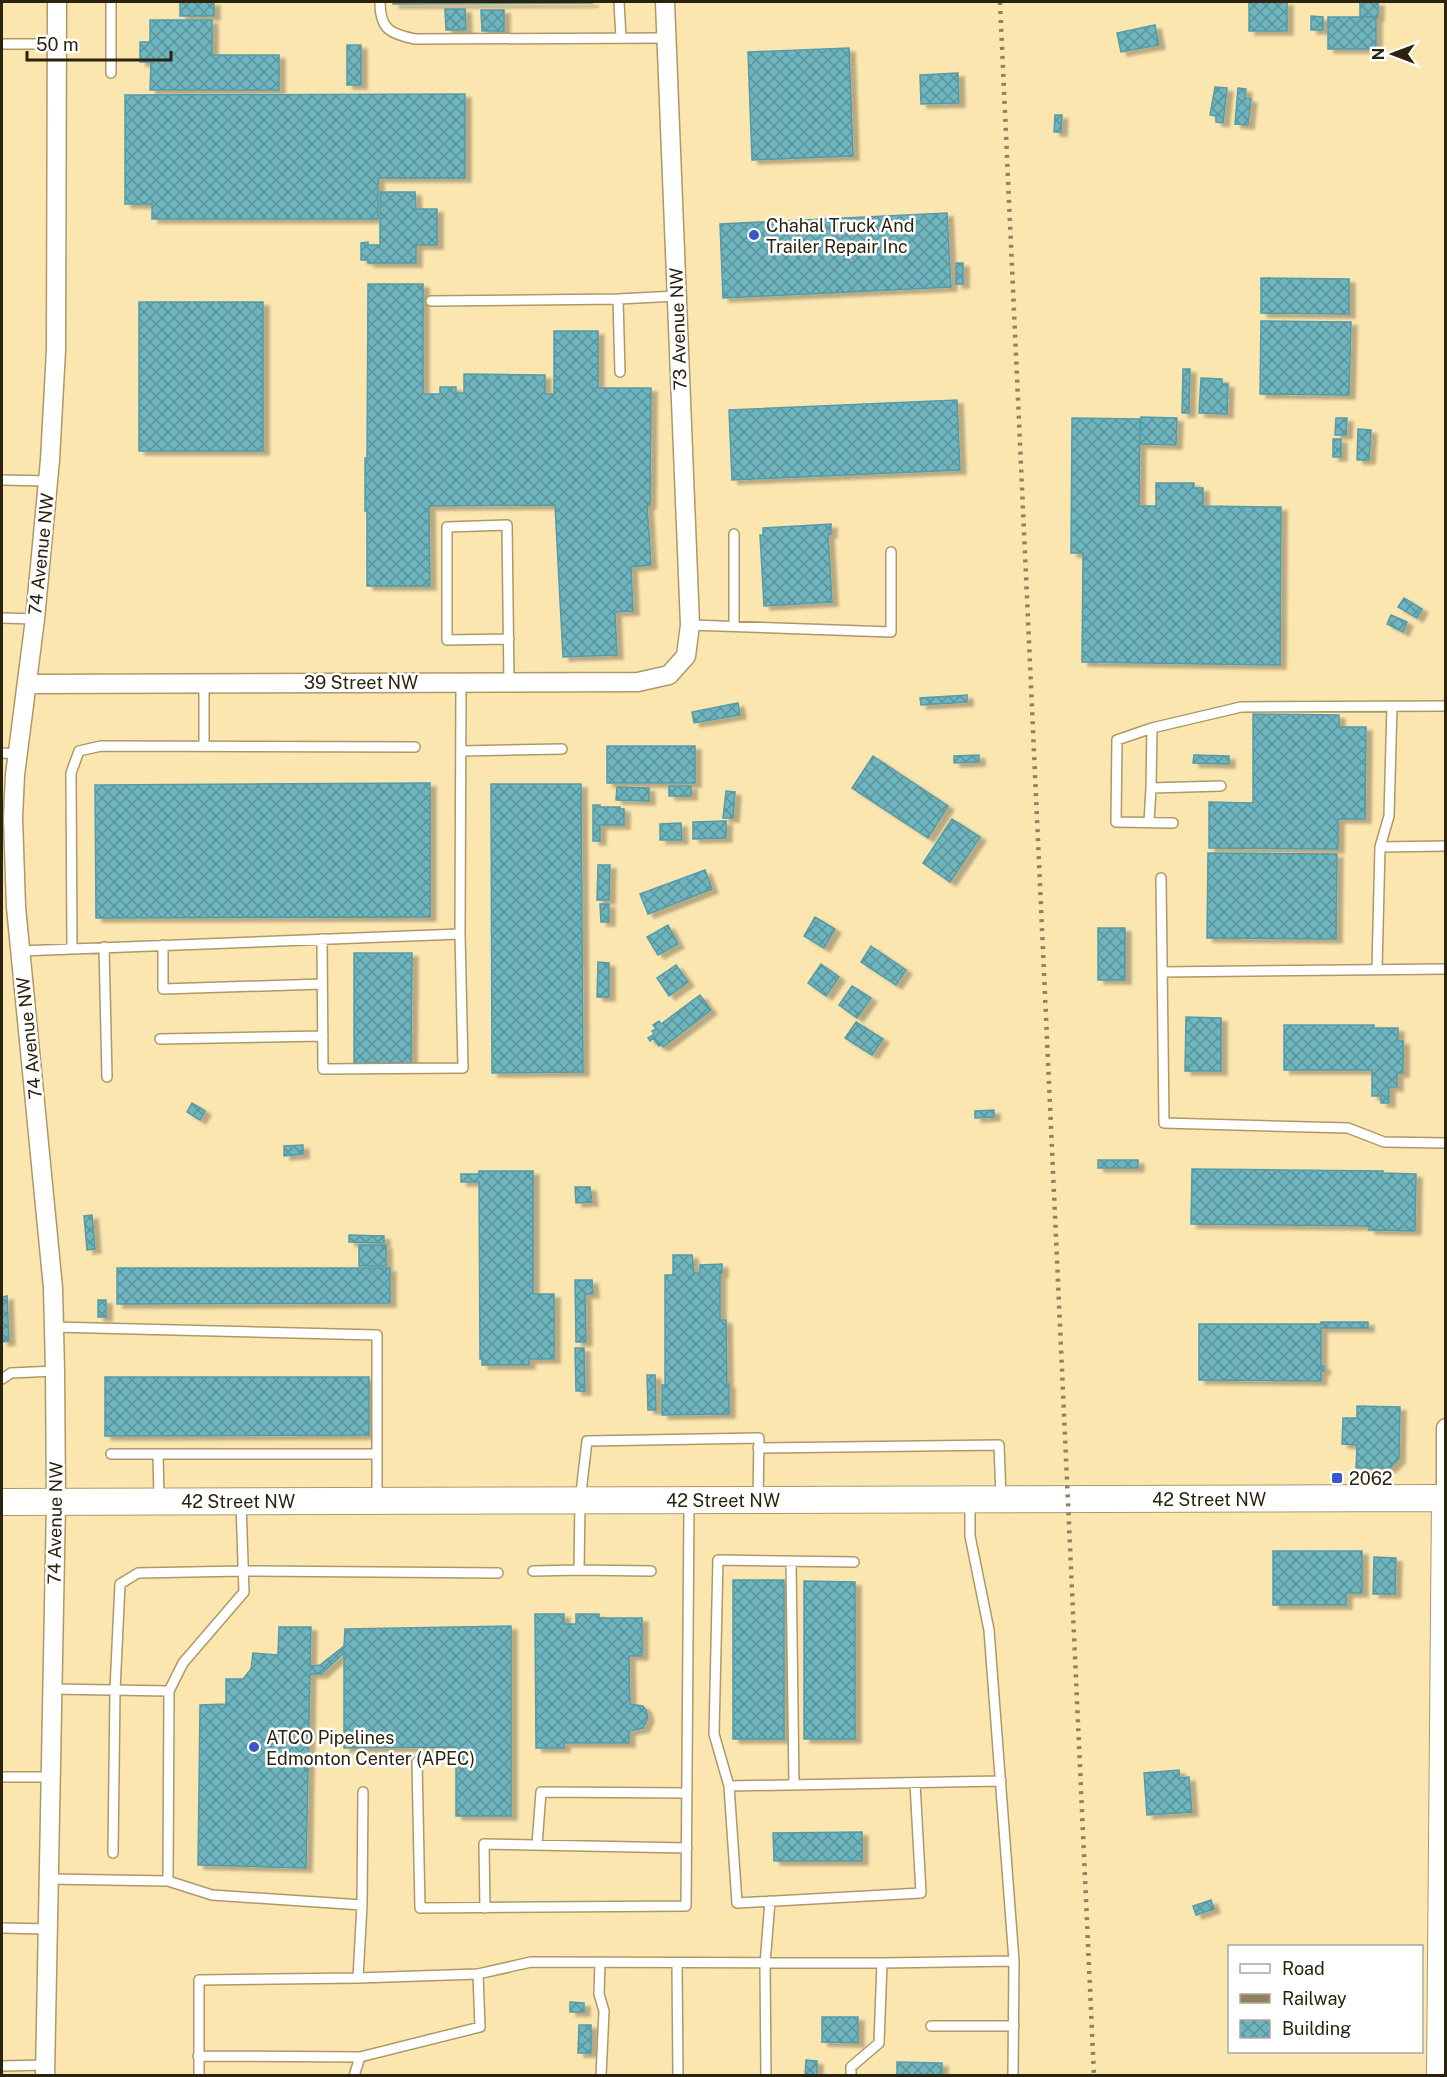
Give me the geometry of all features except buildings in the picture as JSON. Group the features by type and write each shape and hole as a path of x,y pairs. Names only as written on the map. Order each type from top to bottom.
{"street":[{"name":"74 Avenue NW","path":"45,2071 56,1502 53,1288 20,951 9,754 27,684 49,481 56,350 57,2"},
{"name":"73 Avenue NW","path":"665,2 690,625 686,656"},
{"name":"39 Street NW","path":"27,684 638,682 669,675 686,656"},
{"path":"1440,2076 1446,1428"},
{"name":"42 Street NW","path":"2,1502 1445,1498"}],"lane":[{"path":"111,2 111,73"},
{"path":"380,2 380,13 386,29 396,35 415,39 666,38"},
{"path":"619,2 621,38"},
{"path":"2,44 57,44"},
{"path":"431,301 618,299 677,296"},
{"path":"618,299 620,372"},
{"path":"2,480 49,481"},
{"path":"509,639 447,640 447,527 507,525 509,639 509,682"},
{"path":"735,534 735,626"},
{"path":"690,625 891,632 891,552"},
{"path":"2,618 35,619"},
{"path":"322,939 323,1070 464,1068 460,934 461,682"},
{"path":"204,683 204,746"},
{"path":"1377,968 1380,847 1389,816 1392,706"},
{"path":"1173,823 1116,822 1117,740 1152,728 1241,707 1446,706"},
{"path":"1149,822 1152,728"},
{"path":"72,949 71,773 79,751 101,746 415,747"},
{"path":"461,751 561,749"},
{"path":"1151,788 1221,786"},
{"path":"1380,847 1446,846"},
{"path":"1161,878 1164,1123 1348,1128 1384,1142 1446,1143"},
{"path":"20,951 460,934"},
{"path":"163,945 163,989 322,984"},
{"path":"104,947 107,1077"},
{"path":"1162,972 1446,969"},
{"path":"160,1039 322,1036"},
{"path":"54,1328 377,1335 377,1501"},
{"path":"2,1379 11,1373 55,1371"},
{"path":"579,1570 580,1501 587,1441 759,1438 758,1500"},
{"path":"759,1448 999,1445 1002,1499"},
{"path":"111,1454 376,1454"},
{"path":"158,1454 159,1501"},
{"path":"970,1499 970,1536 989,1630 1001,1781 1014,1961 1013,2076"},
{"path":"168,1881 170,1691 183,1664 244,1592 241,1501"},
{"path":"417,1762 420,1908 686,1906 689,1501"},
{"path":"854,1562 718,1560 714,1734 729,1786 737,1903 921,1893 915,1783"},
{"path":"792,1561 794,1785"},
{"path":"113,1853 115,1690 120,1584 138,1573 243,1571 498,1573"},
{"path":"533,1571 651,1571"},
{"path":"52,1689 170,1691"},
{"path":"2,1777 51,1777"},
{"path":"729,1786 1001,1781"},
{"path":"358,1978 362,1905 363,1792"},
{"path":"537,1845 541,1792 687,1793"},
{"path":"485,1908 484,1844 687,1848"},
{"path":"49,1879 168,1881 212,1895 362,1905"},
{"path":"766,2076 765,1964 770,1901"},
{"path":"2,1928 48,1929"},
{"path":"199,2076 199,1980 478,1974 531,1962 882,1964 1014,1961"},
{"path":"600,1963 599,1994 604,2011 601,2076"},
{"path":"677,1963 678,2076"},
{"path":"851,2076 851,2067 879,2043 882,1964"},
{"path":"198,2056 360,2057 480,2027 478,1974"},
{"path":"931,2025 1014,2025"},
{"path":"354,2076 360,2057"},
{"path":"2,2066 45,2071"}],"railway":[{"path":"1000,2 1094,2076"}],"place":[{"name":"Chahal Truck And Trailer Repair Inc","path":"754,235"},
{"name":"2062","path":"1337,1478"},
{"name":"ATCO Pipelines Edmonton Center (APEC)","path":"254,1747"}]}
